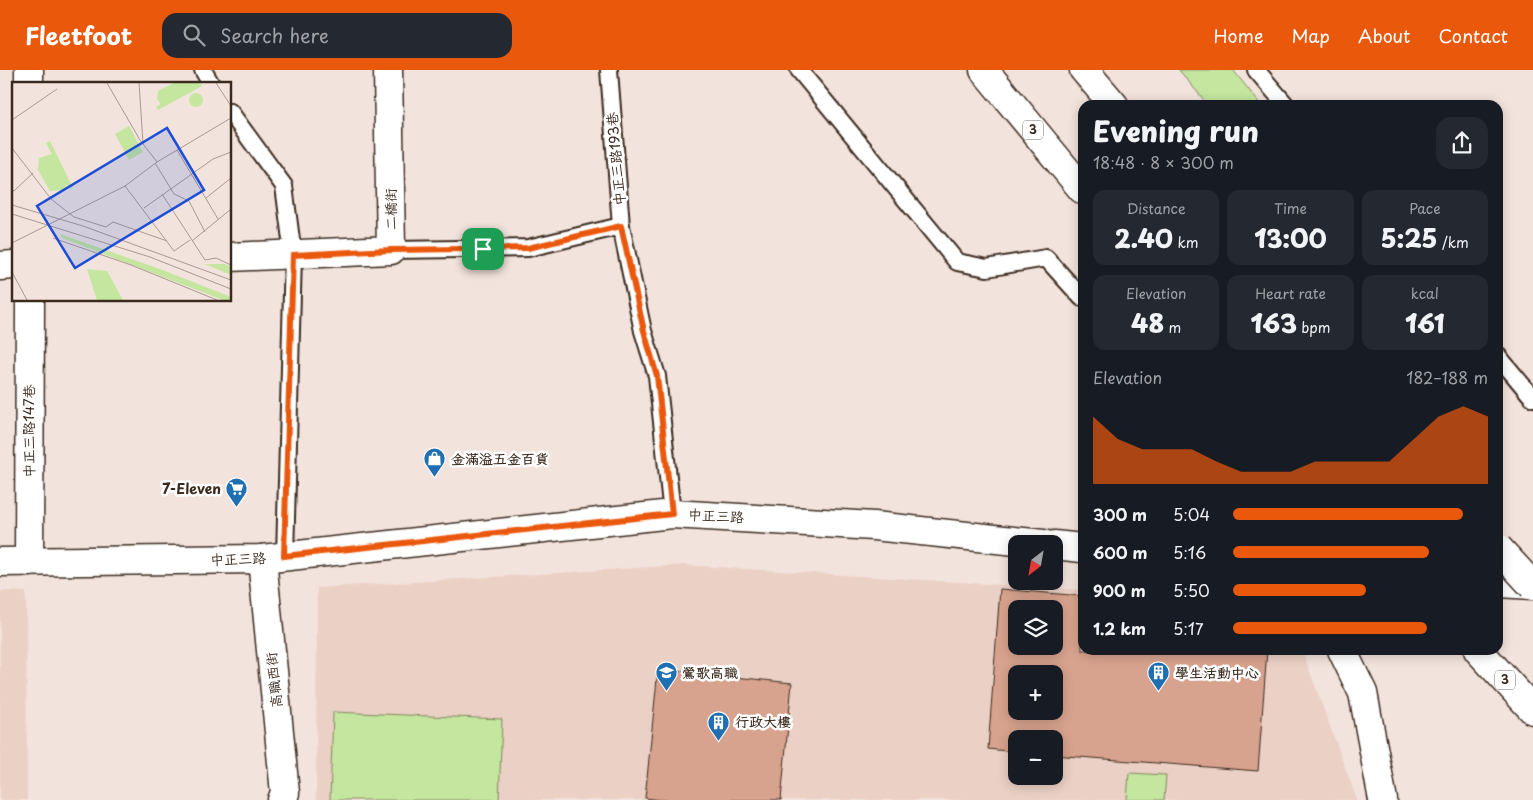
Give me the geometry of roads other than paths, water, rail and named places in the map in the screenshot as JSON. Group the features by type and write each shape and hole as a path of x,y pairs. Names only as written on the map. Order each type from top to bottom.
{"main road":[{"name":"二橋街","path":"231,257 391,250 388,70"},
{"name":"3","path":"984,70 1078,184"},
{"path":"1084,70 1110,100"},
{"name":"中正三路147巷","path":"29,562 30,301"},
{"name":"中正三路","path":"0,562 273,558 672,514 874,526 1008,540"},
{"path":"1063,546 1078,548"},
{"path":"1503,553 1533,585"},
{"name":"高職西街","path":"273,558 285,798"},
{"path":"1503,583 1533,585"},
{"path":"1344,655 1363,693 1383,800"},
{"name":"3","path":"1483,655 1533,710"}],"lane":[{"path":"202,70 210,82"},
{"name":"中正三路193巷","path":"609,70 621,226 644,331 657,376 672,514"},
{"path":"799,70 957,262 987,268 1046,258 1078,294"},
{"path":"1256,70 1282,100"},
{"path":"231,113 284,186 293,255 273,558"},
{"path":"391,250 528,248 621,226"},
{"path":"1503,362 1533,398"}],"place":[{"name":"金滿溢五金百貨","path":"435,478"},
{"name":"7-Eleven","path":"237,508"},
{"name":"鶯歌高職","path":"666,692"},
{"name":"學生活動中心","path":"1159,692"},
{"name":"行政大樓","path":"719,741"}]}
